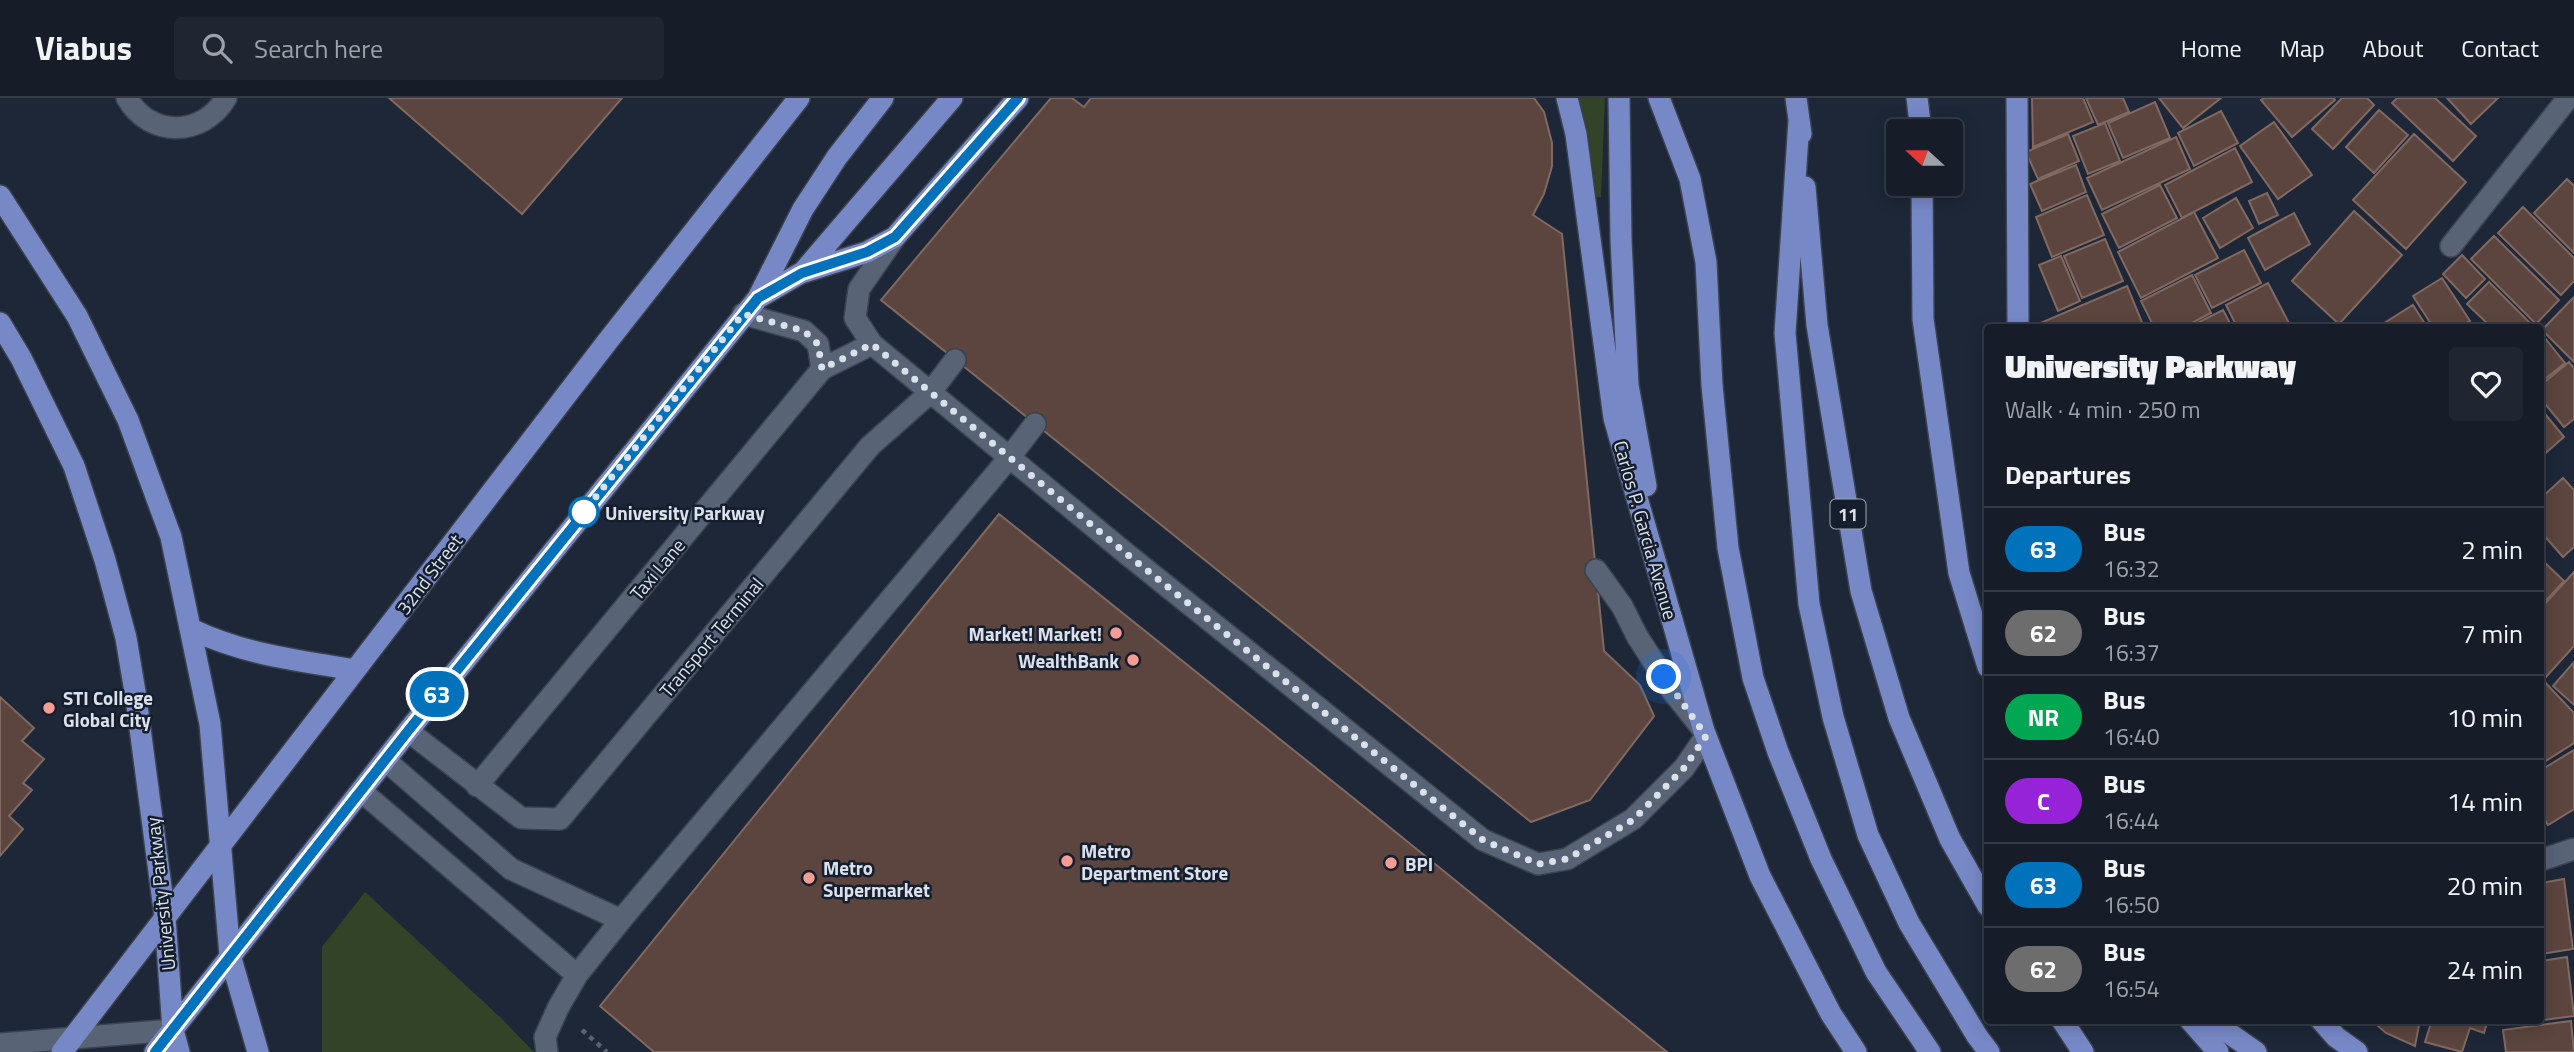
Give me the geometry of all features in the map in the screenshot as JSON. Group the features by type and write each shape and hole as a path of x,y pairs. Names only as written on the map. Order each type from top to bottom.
{"main road":[{"name":"32nd Street","path":"66,1046 630,311 799,98"},
{"path":"155,1052 408,731 758,298 803,209 837,157 883,98"},
{"path":"802,273 952,98"},
{"path":"758,298 802,273 867,252 895,237 1018,98"},
{"name":"Carlos P. Garcia Avenue","path":"1567,98 1576,134 1614,418 1705,734 1760,876 1831,1014 1856,1052"},
{"path":"1619,98 1621,240 1628,385 1666,598"},
{"path":"1659,98 1690,179 1706,262 1712,386 1728,548 1753,678 1778,752 1821,859 1876,972 1930,1052"},
{"name":"11","path":"1796,98 1817,325 1861,592 1899,718 1950,839 1984,898"},
{"path":"1917,98 1920,119"},
{"path":"2017,98 2018,324"},
{"path":"1800,120 1785,333 1812,616 1833,717 1868,835 1909,923 1989,1052"},
{"path":"0,196 77,316 128,420 171,537 210,724 230,955 258,1052"},
{"path":"1922,196 1923,319 1959,573 1984,654"},
{"name":"University Parkway","path":"0,324 74,466 105,560 126,638 165,918 173,1030 179,1052"},
{"path":"191,629 222,644 251,652 355,670"},
{"path":"2065,1024 2083,1052"},
{"path":"2194,1024 2218,1052"},
{"path":"2216,1024 2256,1052"},
{"path":"2325,1024 2336,1037 2357,1052"}],"street":[{"path":"127,98 133,108 148,121 167,127 186,127 204,121 220,108 226,98"},
{"path":"2451,246 2568,98"},
{"path":"895,237 859,289 855,318 872,344 1009,458 1483,840 1538,864 1567,859 1633,820 1684,768 1705,734 1673,692 1637,636 1622,606 1596,570"},
{"path":"743,314 804,331 818,344 822,369 872,344"},
{"path":"930,393 955,360"},
{"name":"Taxi Lane","path":"477,786 822,369"},
{"name":"Transport Terminal","path":"477,786 521,818 560,819 870,446 930,393"},
{"path":"547,1052 545,1037 577,975 1035,424"},
{"path":"408,731 477,786"},
{"path":"385,760 511,869 621,920"},
{"path":"361,791 577,975"},
{"path":"2544,859 2574,849"},
{"path":"0,1044 66,1046 173,1030"}],"green space":[{"path":"1568,98 1605,98 1601,197 1590,198"},
{"path":"365,892 534,1052 322,1052 322,947"}],"building":[{"path":"389,98 622,98 522,214"},
{"path":"1051,98 1072,98 1084,107 1091,98 1534,98 1544,112 1552,143 1552,166 1544,194 1533,215 1562,234 1604,651 1640,685 1654,716 1590,800 1531,822 881,300"},
{"path":"2032,98 2083,98 2093,122 2033,147"},
{"path":"2086,98 2123,98 2129,112 2098,125"},
{"path":"2159,98 2221,98 2183,128"},
{"path":"2342,98 2367,98 2374,105 2333,149 2312,129"},
{"path":"2397,98 2435,98 2476,136 2453,161 2392,103"},
{"path":"2447,98 2498,98 2471,124"},
{"path":"2261,100 2335,100 2292,137"},
{"path":"2155,102 2170,138 2123,158 2108,123"},
{"path":"2379,110 2408,135 2374,173 2346,147"},
{"path":"2221,111 2238,143 2194,166 2178,133"},
{"path":"2274,122 2312,175 2278,199 2240,146"},
{"path":"2105,123 2120,161 2088,174 2073,136"},
{"path":"2068,134 2079,161 2038,179 2026,152"},
{"path":"2414,134 2466,182 2406,249 2353,200"},
{"path":"2176,137 2190,169 2102,210 2087,178"},
{"path":"2235,148 2252,182 2182,218 2165,185"},
{"path":"2076,165 2086,192 2042,211 2030,184"},
{"path":"2567,179 2574,186 2574,253 2534,213"},
{"path":"2160,185 2177,218 2119,248 2102,214"},
{"path":"2267,193 2278,215 2259,224 2249,201"},
{"path":"2087,195 2104,235 2052,257 2036,217"},
{"path":"2236,198 2253,228 2220,248 2203,218"},
{"path":"2523,207 2574,258 2574,281 2561,295 2498,233"},
{"path":"2354,211 2402,255 2339,324 2292,281"},
{"path":"2194,212 2218,258 2141,298 2118,252"},
{"path":"2294,213 2310,244 2265,270 2248,238"},
{"path":"2494,236 2559,300 2536,324 2471,259"},
{"path":"2105,239 2123,281 2082,298 2064,256"},
{"path":"2244,250 2261,283 2212,308 2195,275"},
{"path":"2462,255 2485,279 2466,298 2443,274"},
{"path":"2061,256 2080,301 2058,311 2039,265"},
{"path":"2192,275 2211,313 2190,324 2152,324 2141,301"},
{"path":"2442,278 2470,321 2465,324 2431,324 2413,296"},
{"path":"2489,282 2531,324 2488,324 2467,304"},
{"path":"2268,283 2289,324 2236,324 2226,305"},
{"path":"2127,286 2143,324 2038,324"},
{"path":"2574,297 2574,362 2544,332 2544,328"},
{"path":"2413,305 2425,324 2383,324"},
{"path":"2223,310 2230,324 2195,324"},
{"path":"2544,337 2565,363 2544,380"},
{"path":"2569,362 2574,368 2574,419 2564,427 2544,403 2544,383"},
{"path":"2544,413 2564,437 2544,454"},
{"path":"2563,478 2574,490 2574,547 2563,557 2544,535 2544,495"},
{"path":"999,514 1667,1052 654,1052 600,1006"},
{"path":"2544,562 2564,581 2544,603"},
{"path":"2574,572 2574,646 2545,678 2544,677 2544,605"},
{"path":"2574,662 2574,705 2553,686"},
{"path":"2544,681 2574,713 2574,743 2544,762"},
{"path":"0,697 34,728 22,741 44,759 23,783 32,790 9,816 23,829 0,856"},
{"path":"2574,750 2574,809 2548,825 2544,818 2544,768"},
{"path":"2564,879 2573,949 2544,954 2544,882"},
{"path":"2567,957 2574,1016 2544,1020 2544,961"},
{"path":"2571,1021 2574,1052 2506,1052 2503,1030"},
{"path":"2376,1024 2419,1024 2415,1046 2386,1033"},
{"path":"2431,1024 2487,1024 2484,1033 2470,1028 2462,1052 2425,1042"}],"bus line":[{"name":"63","path":"155,1052 408,731 743,314 758,298 802,273 867,252 895,237 1018,98"}],"place":[{"name":"University Parkway","path":"584,512"},
{"name":"Market! Market!","path":"1116,633"},
{"name":"WealthBank","path":"1133,660"},
{"name":"STI College Global City","path":"49,708"},
{"name":"Metro Department Store","path":"1067,861"},
{"name":"BPI","path":"1391,863"},
{"name":"Metro Supermarket","path":"809,878"}],"route":[{"path":"584,512 578,519 743,314 804,331 818,344 822,369 872,344 1128,555 1483,840 1538,864 1567,859 1633,820 1684,768 1706,736 1664,677"}]}
